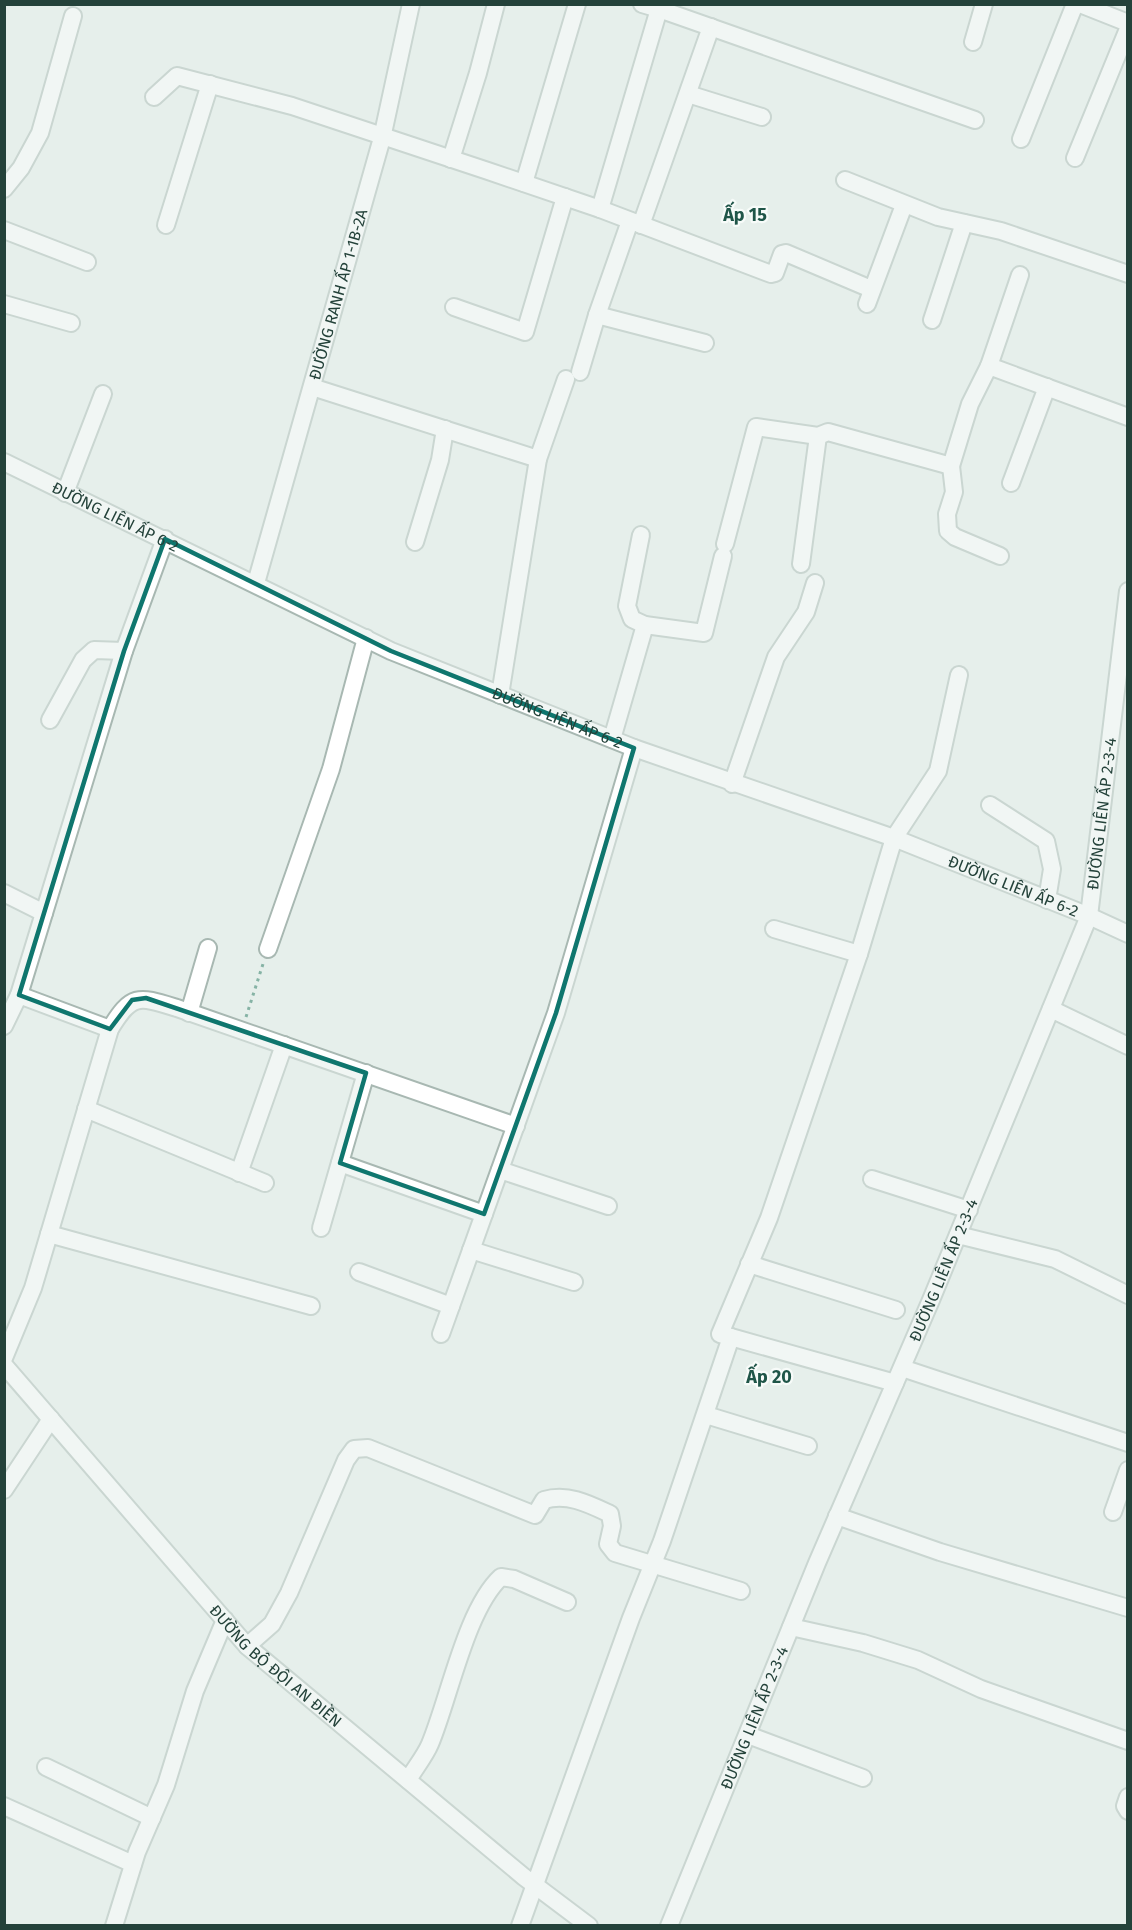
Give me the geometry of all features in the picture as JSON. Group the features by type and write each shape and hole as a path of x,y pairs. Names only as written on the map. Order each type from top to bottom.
{"street":[{"name":"ĐƯỜNG RANH ẤP 1-1B-2A","path":"256,583 382,138 411,4"},
{"path":"451,159 478,73 496,4"},
{"path":"524,183 577,4"},
{"path":"642,4 975,120"},
{"path":"973,42 984,4"},
{"path":"1021,139 1075,4"},
{"path":"1080,4 1128,23"},
{"path":"600,209 659,9"},
{"path":"4,189 21,168 40,133 74,16"},
{"path":"500,695 538,459 688,94 711,27"},
{"path":"1075,158 1128,29"},
{"path":"154,97 177,75 292,106 382,138 566,197 772,274 782,254 786,254 869,296 904,205"},
{"path":"166,225 210,84"},
{"path":"688,94 762,117"},
{"path":"845,180 904,205 964,223 1001,231 1128,274"},
{"path":"454,307 525,332 566,197"},
{"path":"932,320 964,223"},
{"path":"4,230 87,262"},
{"path":"1000,556 955,537 948,531 947,514 954,492 951,466 970,404 989,366 1020,275"},
{"path":"4,304 71,323"},
{"path":"597,315 705,343"},
{"path":"989,366 1128,417"},
{"path":"312,387 538,459"},
{"path":"1011,483 1047,387"},
{"path":"65,493 102,394"},
{"path":"641,535 627,606 631,618 645,625 704,633 756,427 819,436 828,432 861,439 951,466"},
{"path":"415,542 440,460 446,429"},
{"path":"801,564 819,436"},
{"name":"ĐƯỜNG LIÊN ẤP 6-2","path":"4,462 256,583 391,651 634,748 732,784 894,838 1089,916 1128,934"},
{"path":"4,1026 19,995 124,651 165,539"},
{"path":"732,784 776,657 806,612 815,583"},
{"name":"ĐƯỜNG LIÊN ẤP 2-3-4","path":"669,1926 837,1516 969,1210 1089,916 1122,673 1128,591"},
{"path":"612,739 645,625"},
{"path":"268,949 331,769 366,638"},
{"path":"50,720 83,660 94,650 124,651"},
{"path":"959,675 938,771 894,838 859,954 769,1218 720,1334 898,1376 1128,1443"},
{"path":"441,1334 556,1013 634,748"},
{"path":"990,805 1046,841 1052,869 1047,900"},
{"path":"4,893 44,914"},
{"path":"774,929 859,954"},
{"path":"189,1013 208,948"},
{"path":"19,995 110,1029"},
{"path":"4,1358 33,1288 110,1029 122,1009 132,1000 146,999 241,1030 516,1126"},
{"path":"1051,1009 1128,1046"},
{"path":"239,1173 284,1045"},
{"path":"321,1228 366,1073"},
{"path":"86,1109 265,1183"},
{"path":"339,1163 484,1214"},
{"path":"500,1170 608,1206"},
{"path":"872,1179 969,1210"},
{"path":"49,1234 311,1306"},
{"path":"958,1235 1055,1259 1128,1295"},
{"path":"471,1250 574,1282"},
{"path":"749,1264 896,1311"},
{"path":"359,1272 451,1306"},
{"path":"520,1926 652,1564 731,1337"},
{"name":"ĐƯỜNG BỘ ĐỘI AN ĐIỀN","path":"4,1365 247,1646 535,1885 589,1926"},
{"path":"705,1415 808,1446"},
{"path":"4,1490 51,1419"},
{"path":"247,1646 272,1624 278,1614 346,1460 354,1449 368,1448 536,1515 544,1500 558,1496 585,1503 610,1514 612,1526 608,1544 615,1553 741,1591"},
{"path":"1113,1512 1128,1470"},
{"path":"837,1516 939,1552 1128,1608"},
{"path":"408,1780 429,1746 461,1653 489,1588 501,1577 514,1579 567,1602"},
{"path":"114,1926 133,1864 166,1785 195,1691 225,1620"},
{"path":"791,1627 863,1643 918,1660 981,1689 1128,1741"},
{"path":"748,1735 863,1778"},
{"path":"46,1767 152,1818"},
{"path":"1128,1797 1125,1806 1128,1811"},
{"path":"4,1806 133,1864"}],"path":[{"path":"241,1030 268,949"}],"highlighted area":[{"path":"165,539 391,651 634,748 556,1013 484,1214 340,1163 366,1073 146,998 132,1000 110,1029 19,995 124,651"}],"district":[{"name":"Ấp 15","path":"745,215"},
{"name":"Ấp 20","path":"769,1377"}]}
